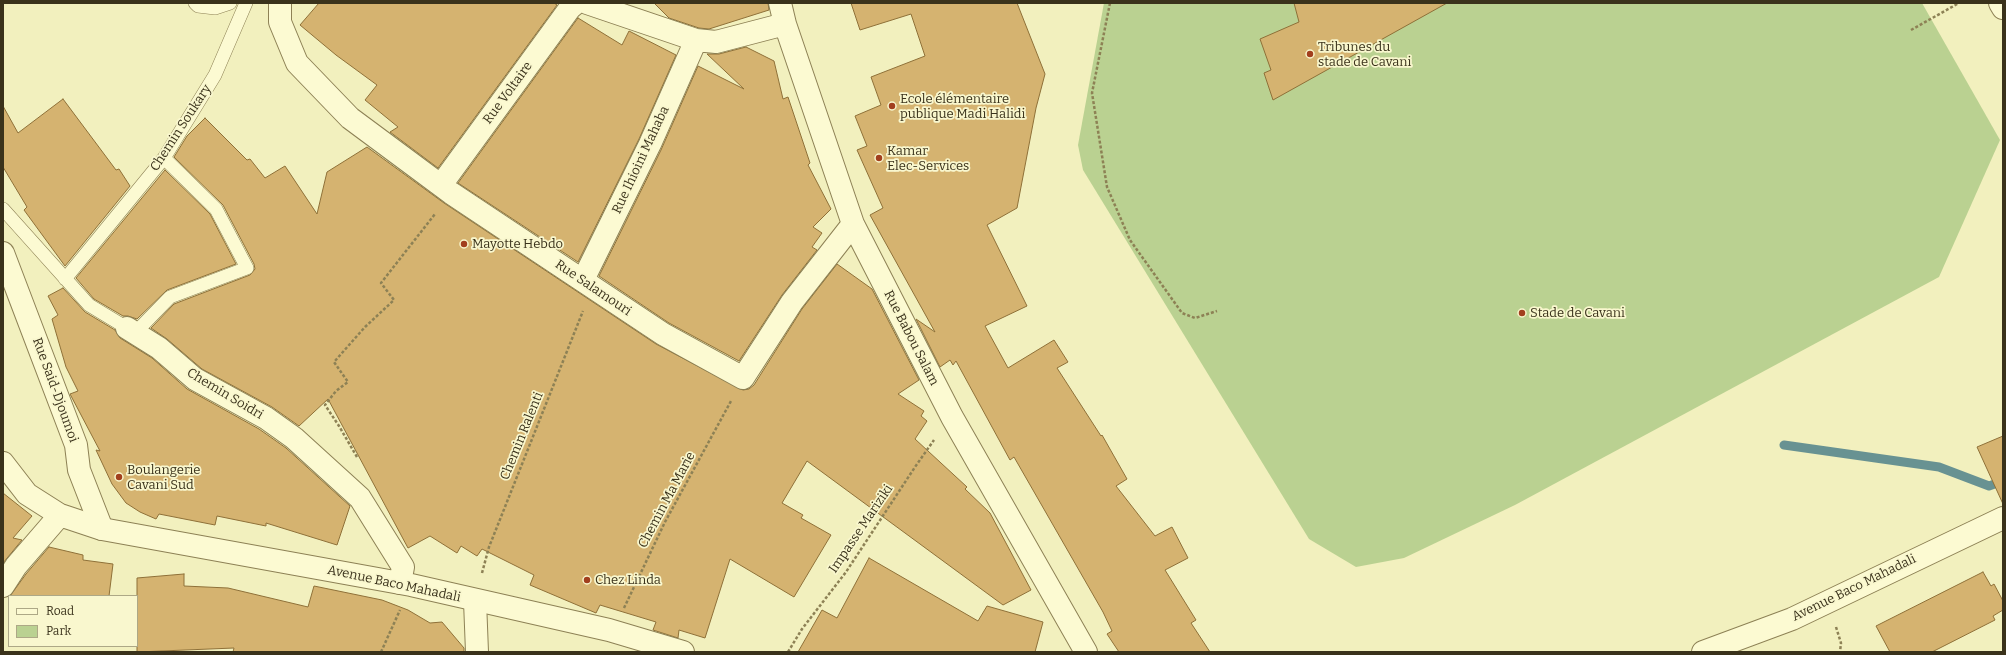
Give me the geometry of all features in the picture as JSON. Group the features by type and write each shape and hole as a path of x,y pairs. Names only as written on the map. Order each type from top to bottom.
{"street":[{"name":"Rue Salamouri","path":"280,3 280,22 297,63 350,118 446,189 663,334 743,378"},
{"name":"Rue Voltaire","path":"446,189 570,8 576,3"},
{"path":"587,3 696,40 716,42 785,24"},
{"name":"Rue Babou Salam","path":"780,3 785,24 853,224 952,417 1086,652"},
{"path":"2000,3 2003,8"},
{"name":"Rue Ihioini Mahaba","path":"583,280 650,144 696,40"},
{"path":"743,378 792,302 853,224"},
{"name":"Rue Said-Djoumoi","path":"3,253 76,445 79,470 102,529"},
{"name":"Chemin Soidri","path":"131,331 159,348 195,379 266,418 294,438 360,498 402,567 406,584"},
{"name":"Avenue Baco Mahadali","path":"3,463 27,494 60,515 102,529 406,584 475,601 610,630 683,652"},
{"path":"3,586 16,566 60,515"},
{"name":"Avenue Baco Mahadali","path":"1703,652 1792,619 1827,600 2003,518"},
{"path":"475,601 477,652"}],"lane":[{"path":"195,3 198,6 215,8 230,3"},
{"name":"Chemin Soukary","path":"65,279 164,158 216,75 246,3"},
{"path":"131,331 170,297 247,268 216,209 164,158"},
{"name":"Chemin Soidri","path":"3,209 89,305 131,331"}],"path":[{"path":"1110,3 1092,93 1107,187 1130,240 1182,313 1195,318 1217,311"},
{"path":"1911,30 1959,3"},
{"path":"357,458 325,405 336,391 348,382 334,362 365,327 394,300 381,283 446,189"},
{"name":"Chemin Ralenti","path":"475,601 489,547 587,301 583,280"},
{"name":"Chemin Ma Marie","path":"610,630 630,597 665,522 743,378"},
{"name":"Impasse Mariziki","path":"788,652 802,629 846,572 915,467 952,417"},
{"path":"382,652 406,584"}],"green space":[{"name":"Stade de Cavani","path":"1104,3 1922,3 2000,140 1939,277 1515,505 1404,558 1356,567 1309,539 1083,170 1078,145"}],"building":[{"path":"319,3 554,3 557,5 438,168 390,132 398,127 365,100 377,85 336,55 300,25"},
{"path":"654,3 768,3 769,10 709,29 699,28 669,18"},
{"path":"851,3 1017,3 1045,74 1036,108 1017,208 987,225 1027,306 985,326 1008,368 1054,340 1068,362 1057,368 1101,436 1102,435 1127,479 1116,486 1155,536 1172,527 1188,558 1165,570 1196,620 1191,623 1210,652 1119,652 1107,634 1112,631 1103,612 1014,457 1010,460 956,361 953,365 950,360 940,367 916,319 935,332 870,215 883,208 857,150 867,146 855,116 881,105 871,77 925,56 911,14 860,30"},
{"name":"Tribunes du stade de Cavani","path":"1294,3 1447,3 1273,100 1264,73 1271,70 1260,39 1299,22"},
{"path":"578,18 622,45 629,31 676,55 639,139 578,262 458,183"},
{"path":"746,47 774,61 783,99 788,97 810,163 808,165 831,209 813,227 822,233 812,247 817,250 782,295 739,361 669,323 599,276 661,150 698,66 744,89 707,54 719,54"},
{"path":"63,99 116,170 119,169 130,186 65,266 24,210 27,207 3,167 3,106 18,133"},
{"path":"205,118 247,160 250,159 265,178 285,166 317,214 327,172 367,147 444,203 656,344 743,390 749,389 754,385 802,309 837,264 872,289 919,380 898,394 924,411 921,416 927,421 915,439 967,487 965,489 990,513 1031,590 1003,605 807,461 782,503 803,515 801,518 831,535 794,597 730,559 705,638 679,630 678,638 653,630 656,622 600,605 596,613 530,585 534,575 482,549 477,556 461,546 457,553 430,536 408,548 328,399 299,426 272,407 202,369 167,339 151,328 174,304 250,275 255,269 254,264 223,205 174,157 187,136"},
{"path":"165,170 210,214 236,264 167,290 137,319 123,316 94,299 76,278"},
{"path":"63,288 85,312 115,330 120,338 152,358 187,389 259,429 286,448 350,506 337,545 266,523 266,526 217,516 215,525 159,514 156,519 140,512 126,503 112,484 96,450 100,451 70,394 78,391 66,367 52,319 58,315 48,296"},
{"path":"2003,436 2003,504 1977,447"},
{"path":"3,493 32,516 13,538 22,540 3,563"},
{"path":"49,547 83,555 83,560 113,564 109,595 11,595"},
{"path":"869,558 978,621 987,606 1043,622 1035,652 798,652 822,610 837,618"},
{"path":"1983,572 1991,586 1994,584 2003,601 2003,610 1993,616 1995,620 1932,652 1890,652 1876,626"},
{"path":"184,574 184,586 228,588 308,607 314,586 382,600 408,610 430,623 442,622 464,648 464,652 233,652 234,648 137,652 137,578"}],"waterway":[{"path":"1784,445 1939,467 1989,486 2003,481"}],"place":[{"name":"Tribunes du stade de Cavani","path":"1310,54"},
{"name":"Ecole élémentaire publique Madi Halidi","path":"892,106"},
{"name":"Kamar Elec-Services","path":"879,158"},
{"name":"Mayotte Hebdo","path":"464,244"},
{"name":"Stade de Cavani","path":"1522,313"},
{"name":"Boulangerie Cavani Sud","path":"119,477"},
{"name":"Chez Linda","path":"587,580"}]}
